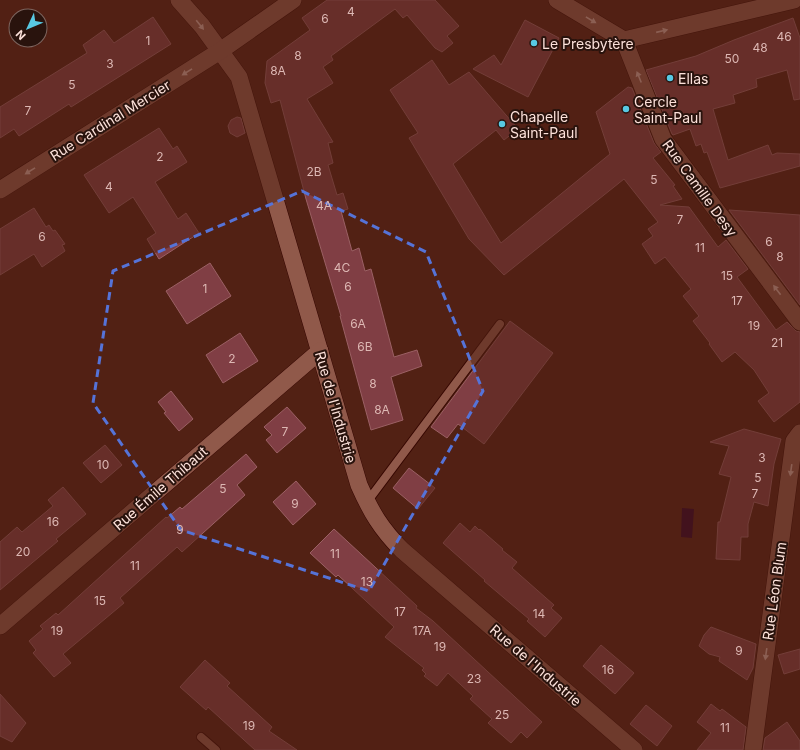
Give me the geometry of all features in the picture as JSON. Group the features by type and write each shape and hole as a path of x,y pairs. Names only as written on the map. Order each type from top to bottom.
{"street":[{"name":"Rue de l'Industrie","path":"179,0 202,26 239,77 358,485 376,520 388,536 402,550 634,750"},
{"path":"220,51 293,0"},
{"path":"558,0 624,40 794,0"},
{"name":"Rue Camille Desy","path":"624,40 664,139 800,322"},
{"name":"Rue Cardinal Mercier","path":"0,190 220,51"},
{"name":"Rue Émile Thibaut","path":"0,626 320,351"},
{"name":"Rue Léon Blum","path":"753,750 794,441 800,433"}],"lane":[{"path":"367,503 500,324"},
{"path":"202,737 216,750"}],"highlighted area":[{"path":"302,191 426,252 483,391 369,591 181,530 93,403 113,271"}],"shaded area":[{"path":"682,508 694,509 692,538 681,537"}],"building":[{"path":"327,0 435,0 459,26 447,36 453,43 442,52 435,48 407,15 403,18 395,9 331,56 333,60 323,67 333,83 307,99 333,142 328,143 333,163 328,165 337,195 343,193 348,209 341,211 352,251 359,248 365,271 371,269 394,357 417,350 422,366 391,377 403,420 371,430 341,316 306,199 280,100 271,103 265,83 267,61 310,30 302,18"},
{"path":"153,17 171,44 71,107 69,104 19,136 14,129 0,138 0,107 87,53 83,45 104,30 114,43"},
{"path":"793,18 800,38 800,99 794,100 787,70 756,79 757,87 733,95 735,103 713,109 728,160 768,145 772,155 777,153 800,154 800,166 720,188 707,152 704,153 701,144 696,146 690,129 673,135 672,134 646,70 696,56"},
{"path":"525,20 559,38 528,97 473,69 494,55 501,65"},
{"path":"432,60 449,85 469,72 518,129 504,140 496,130 453,164 501,243 610,154 596,112 628,87 632,88 654,143 661,152 653,158 675,185 673,186 682,199 660,205 689,207 718,247 726,240 748,269 737,277 776,330 787,322 796,331 800,332 800,402 774,422 758,401 769,393 754,370 735,352 722,362 693,321 699,316 683,296 691,289 665,257 655,264 642,244 653,236 648,229 658,222 624,179 504,275 469,239 409,138 418,133 390,90"},
{"path":"237,117 241,118 245,133 237,137 230,133 228,126 231,120"},
{"path":"159,128 173,149 177,146 187,162 155,182 178,219 186,213 199,233 159,259 147,239 156,233 133,197 109,213 84,175"},
{"path":"34,208 46,227 49,225 53,231 55,230 65,244 62,245 65,251 42,267 34,254 0,275 0,229"},
{"path":"729,210 800,215 800,305 738,222"},
{"path":"210,263 231,296 187,324 166,291"},
{"path":"510,321 553,353 484,444 458,424 447,438 431,427"},
{"path":"240,333 258,361 223,383 206,355"},
{"path":"171,391 193,419 179,431 164,413 166,412 158,402"},
{"path":"287,407 306,428 277,453 266,440 272,435 264,427"},
{"path":"744,429 781,439 774,464 768,506 754,502 748,524 748,537 741,537 740,560 716,559 718,522 720,522 731,477 719,474 729,446 710,442"},
{"path":"105,445 122,465 101,483 83,463"},
{"path":"246,454 257,467 237,485 245,495 182,552 177,547 120,598 124,603 63,654 71,663 54,677 33,653 36,650 29,641 43,629 40,626 56,613 58,615 166,517 167,518 180,507 182,509"},
{"path":"409,468 435,488 418,509 393,488"},
{"path":"296,481 316,504 293,525 273,502"},
{"path":"63,487 86,514 56,539 58,541 0,590 0,542 17,527 22,532 53,506 48,500"},
{"path":"460,523 470,532 475,526 479,530 480,529 503,549 502,550 517,562 512,568 554,605 551,608 562,618 545,637 527,621 529,619 484,581 485,580 443,543"},
{"path":"334,529 417,606 416,608 433,621 542,722 527,738 521,732 511,743 488,723 492,719 470,699 473,696 448,673 437,686 424,676 426,674 422,670 424,668 385,637 394,627 338,575 336,577 310,553"},
{"path":"711,627 756,644 753,668 747,680 719,661 720,657 709,654 699,646 704,635"},
{"path":"601,645 634,673 615,694 583,666"},
{"path":"800,649 800,669 784,674 778,655"},
{"path":"205,660 230,683 227,686 272,727 269,731 297,750 255,750 208,707 206,710 180,687"},
{"path":"0,694 26,723 12,742 0,736"},
{"path":"711,704 720,711 722,709 746,727 743,750 697,750 711,733 697,722"},
{"path":"646,705 672,726 657,746 630,724"},
{"path":"787,722 800,741 800,750 763,750 765,738"}],"place":[{"name":"Le Presbytère","path":"534,43"},
{"name":"Ellas","path":"670,78"},
{"name":"Cercle Saint-Paul","path":"626,109"},
{"name":"Chapelle Saint-Paul","path":"502,124"}]}
